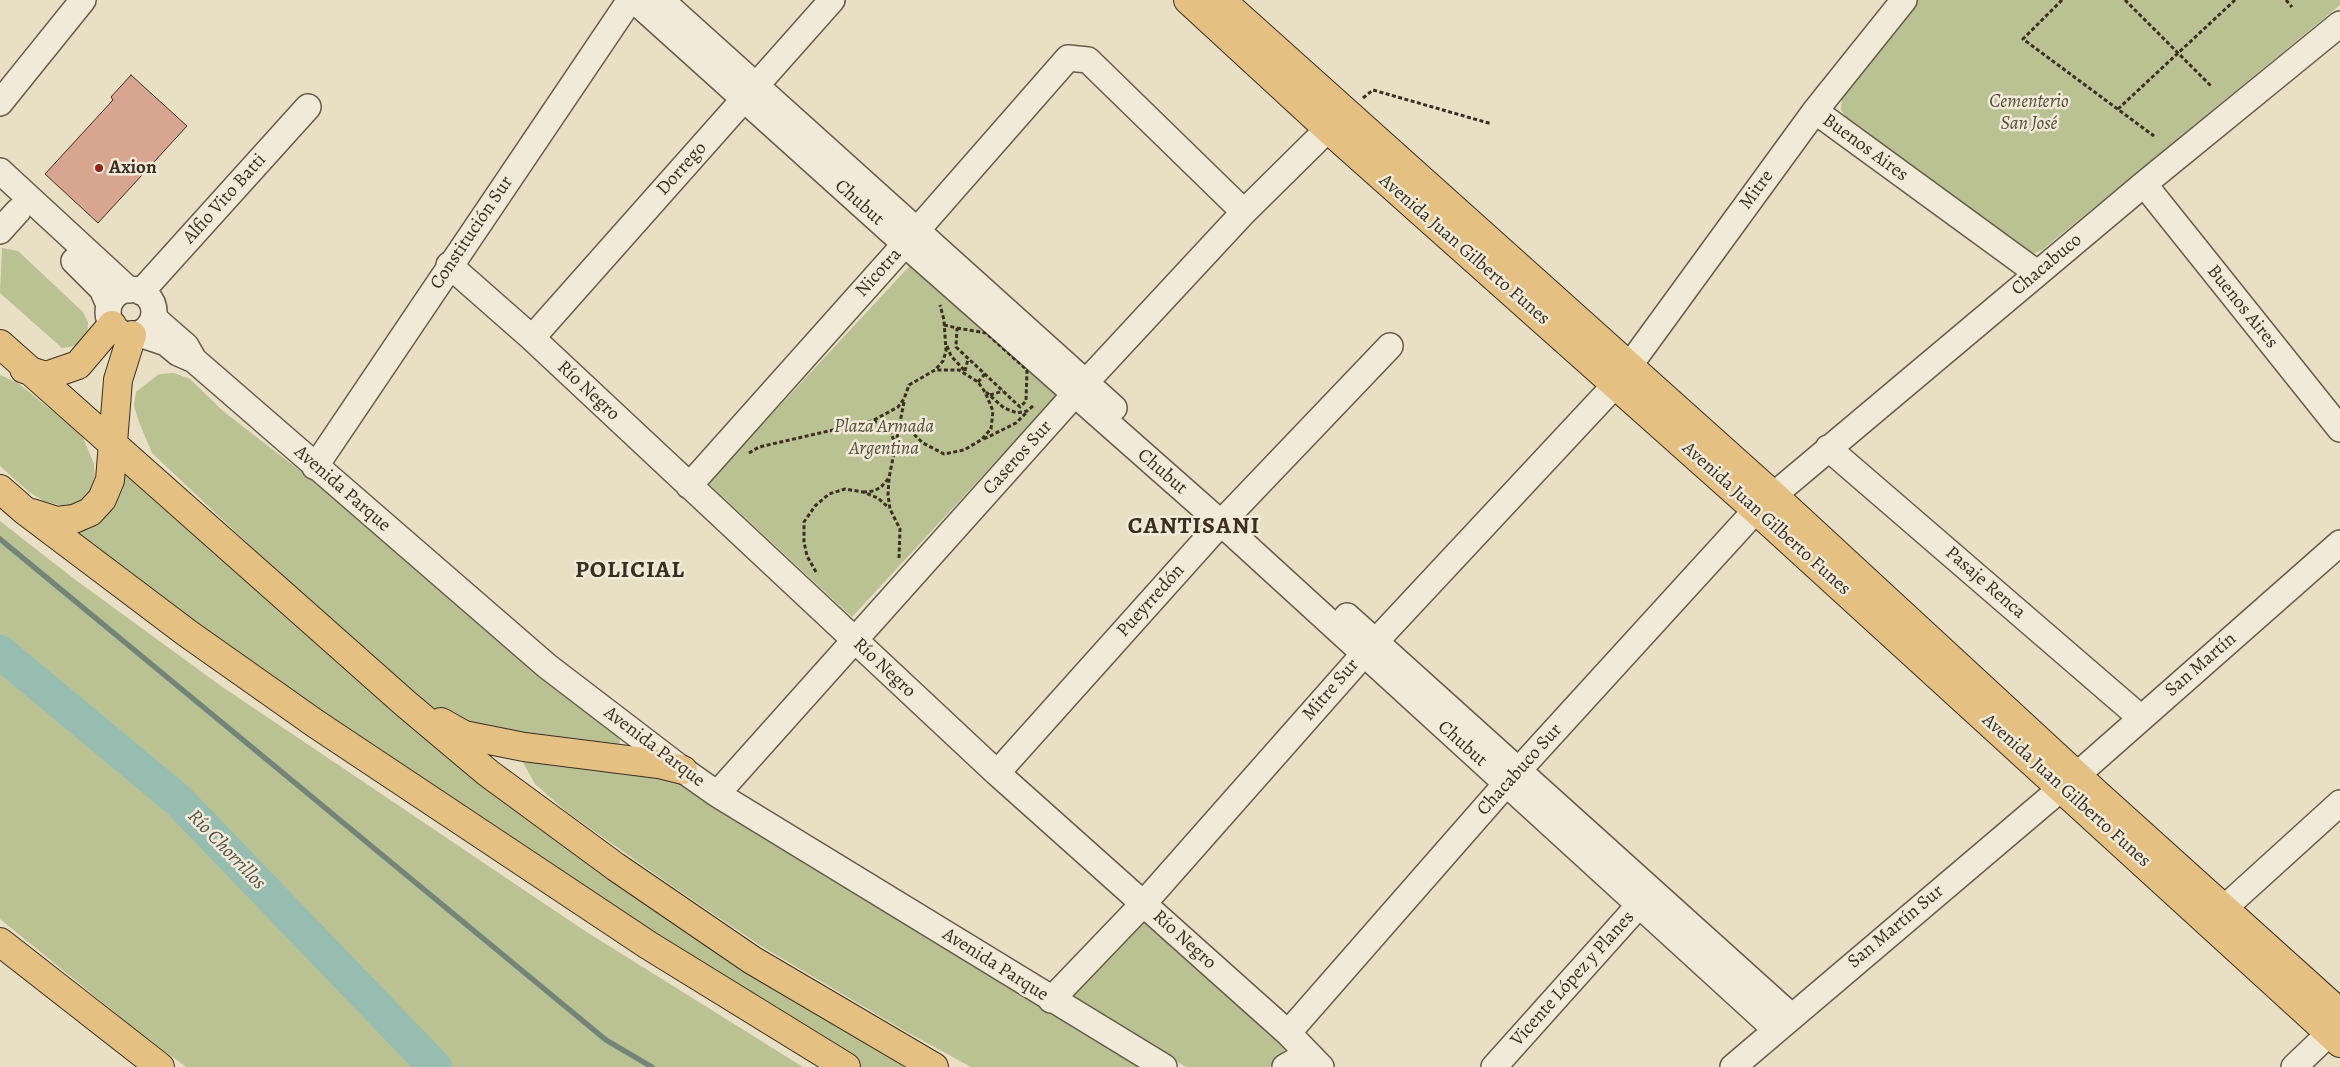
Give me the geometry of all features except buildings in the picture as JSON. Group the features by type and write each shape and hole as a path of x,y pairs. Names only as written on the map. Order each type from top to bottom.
{"main road":[{"name":"Avenida Juan Gilberto Funes","path":"1188,0 1337,120 1764,502 2337,1028"},
{"name":"Avenida Juan Gilberto Funes","path":"1221,0 1337,120"},
{"path":"0,358 46,376 78,365 129,324"},
{"path":"24,510 57,521 74,519 90,512 102,500 110,480 118,380 129,324"},
{"path":"0,344 406,704 488,773 616,867 728,944 812,996 934,1067"},
{"path":"0,489 24,510 187,633 316,724 648,945 846,1067"},
{"path":"406,704 464,734 524,747 659,764 683,770"},
{"path":"0,942 160,1067"}],"street":[{"path":"0,103 83,0"},
{"name":"Chubut","path":"632,0 750,92"},
{"name":"Constitución Sur","path":"315,467 449,265 632,0"},
{"name":"Chubut","path":"661,0 750,92 911,237 1073,396 1226,518 1783,1023"},
{"name":"Dorrego","path":"532,338 832,0"},
{"name":"Mitre","path":"1622,375 1898,1"},
{"name":"Chacabuco","path":"1764,502 2144,184 2340,24"},
{"name":"Nicotra","path":"689,486 1068,58 1088,60 1244,212"},
{"name":"Alfio Vito Batti","path":"129,324 118,294 135,291 308,107"},
{"name":"Buenos Aires","path":"1815,111 2037,273"},
{"name":"Caseros Sur","path":"717,794 856,642 1073,396 1244,212 1337,120"},
{"path":"0,171 135,291 152,302 129,324 91,275 0,194"},
{"name":"Buenos Aires","path":"2144,184 2340,429"},
{"path":"0,231 18,211"},
{"name":"Río Negro","path":"449,265 532,338 997,773 1288,1033 1315,1060"},
{"name":"Avenida Parque","path":"129,324 166,343 178,353 194,360 315,467 547,666 683,770 717,794 1051,1000 1164,1067"},
{"name":"Pueyrredón","path":"997,773 1226,518 1390,346"},
{"name":"Mitre Sur","path":"1051,1000 1144,904 1369,648 1622,375"},
{"name":"Pasaje Renca","path":"1828,448 2141,718"},
{"name":"Chacabuco Sur","path":"1288,1033 1512,778 1764,502"},
{"name":"San Martín","path":"2069,781 2340,543"},
{"name":"San Martín Sur","path":"1733,1067 2069,781"},
{"path":"2216,915 2340,803"},
{"name":"Vicente López y Planes","path":"1494,1067 1645,898"},
{"path":"2294,1067 2337,1028"},
{"path":"1285,1067 1315,1060"}],"path":[{"path":"2062,0 2023,39 2154,136"},
{"path":"2125,0 2211,86"},
{"path":"2118,110 2235,0"},
{"path":"2286,0 2292,7"},
{"path":"1337,120 1373,90 1492,124"},
{"path":"890,509 888,478 904,398 909,385 935,370 943,361 946,351 940,302"},
{"path":"944,325 986,333 1027,370 1026,401 1020,407 956,347 957,328"},
{"path":"946,343 951,356 1004,408 1017,413 1028,411"},
{"path":"965,371 968,359"},
{"path":"935,370 959,370 970,376"},
{"path":"978,382 985,374"},
{"path":"990,396 1003,391"},
{"path":"981,440 991,428 993,411 986,392"},
{"path":"900,421 923,443 944,454 964,450 1016,423 1043,396 1073,396"},
{"path":"729,440 745,455 759,448 872,421 898,407 904,398"},
{"path":"1026,401 1032,406"},
{"path":"872,421 882,424 889,429 895,445"},
{"path":"800,590 816,573 804,542 804,522 815,506 829,494 845,490 874,491 881,487 888,478"},
{"path":"863,492 878,498 890,509 900,529 898,556 916,573"}],"green space":[{"name":"Cementerio San José","path":"1916,0 2340,0 2340,5 2042,250 2032,254 2022,249 1846,117 1841,110 1842,97"},
{"path":"2,248 18,251 83,312 88,322 87,338 81,345 62,348 0,293"},
{"name":"Plaza Armada Argentina","path":"917,258 1060,392 852,617 708,483"},
{"path":"174,373 190,379 223,411 312,480 511,651 615,734 620,740 619,747 466,729 421,699 260,555 152,453 134,406 136,392 159,374"},
{"path":"0,375 18,383 82,435 94,464 95,478 92,491 83,500 74,505 59,505 44,501 29,492 0,466"},
{"path":"123,471 312,638 913,1067 862,1067 768,1011 323,718 72,531"},
{"path":"0,521 73,578 221,686 585,931 803,1067 186,1067 134,1028 0,919"},
{"path":"521,759 672,774 724,811 812,868 1143,1067 971,1067 905,1031 761,946 672,886 567,812 535,784"},
{"path":"1141,920 1283,1047 1285,1053 1283,1060 1269,1067 1186,1067 1066,995"}],"waterway":[{"path":"0,539 606,1040 652,1067"},
{"name":"Río Chorrillos","path":"0,652 178,800 435,1067"}],"place":[{"name":"Axion","path":"99,168"}],"district":[{"name":"CANTISANI","path":"1194,527"},
{"name":"POLICIAL","path":"630,571"}]}
